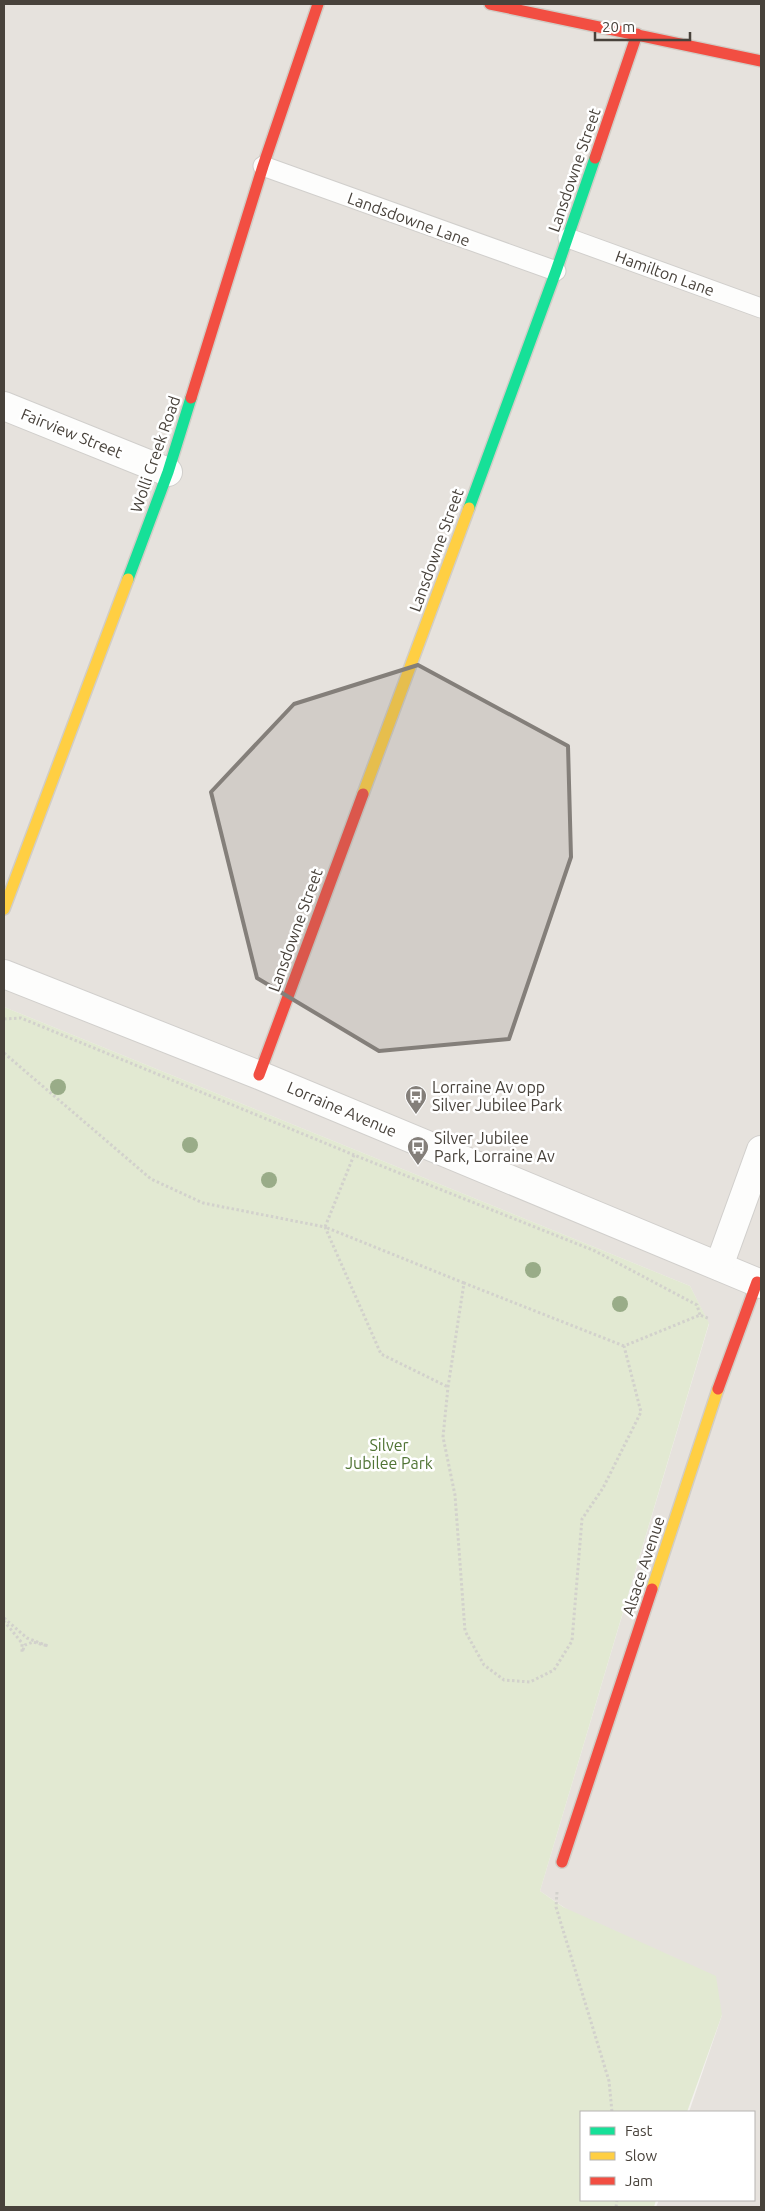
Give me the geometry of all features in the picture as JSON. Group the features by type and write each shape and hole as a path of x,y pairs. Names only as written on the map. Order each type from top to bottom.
{"street":[{"name":"Wolli Creek Road","path":"4,909 168,472 263,166 318,4"},
{"path":"490,4 761,61"},
{"name":"Lansdowne Street","path":"259,1075 568,238 637,34"},
{"name":"Fairview Street","path":"4,406 168,472"},
{"name":"Lorraine Avenue","path":"4,974 259,1075 759,1283"},
{"path":"719,1266 761,1150"},
{"name":"Alsace Avenue","path":"562,1862 738,1330 759,1283"}],"lane":[{"name":"Landsdowne Lane","path":"263,166 556,271"},
{"name":"Hamilton Lane","path":"568,238 761,308"}],"path":[{"path":"4,1019 21,1018 354,1155 595,1251 697,1305 700,1315 624,1346 325,1227 203,1203 151,1179 4,1054"},
{"path":"354,1155 325,1227 381,1354 448,1387"},
{"path":"464,1283 448,1387 443,1437 455,1496 465,1631 484,1665 504,1680 530,1682 554,1670 572,1640 582,1519 603,1488 641,1412 624,1346"},
{"path":"4,1620 27,1638 48,1646 33,1642 25,1645 22,1652 22,1643 4,1620"},
{"path":"562,1862 556,1907 609,2081 612,2111"}],"highlighted area":[{"path":"418,665 568,746 571,857 509,1039 379,1051 257,978 211,792 294,704"}],"shaded area":[{"path":"4,4 761,4 761,2207 656,2207 659,2201 755,2201 755,2111 689,2111 722,2015 540,1891 709,1324 690,1286 4,1007"}],"green space":[{"name":"Silver Jubilee Park","path":"4,1007 690,1286 709,1323 540,1891 563,1907 716,1976 722,2015 687,2111 580,2111 580,2201 656,2201 654,2207 4,2207"}],"traffic: fast":[{"path":"469,508 556,271 595,158"},
{"path":"128,579 168,472 191,398"}],"traffic: slow":[{"path":"363,794 469,508"},
{"path":"4,909 128,579"},
{"path":"652,1589 718,1389"}],"traffic: jam":[{"path":"191,398 263,166 318,4"},
{"path":"490,4 761,61"},
{"path":"595,158 637,34"},
{"path":"259,1075 363,794"},
{"path":"718,1389 757,1282"},
{"path":"562,1862 652,1589"}],"place":[{"name":"Lorraine Av opp Silver Jubilee Park","path":"416,1115"},
{"name":"Silver Jubilee Park, Lorraine Av","path":"418,1166"}]}
